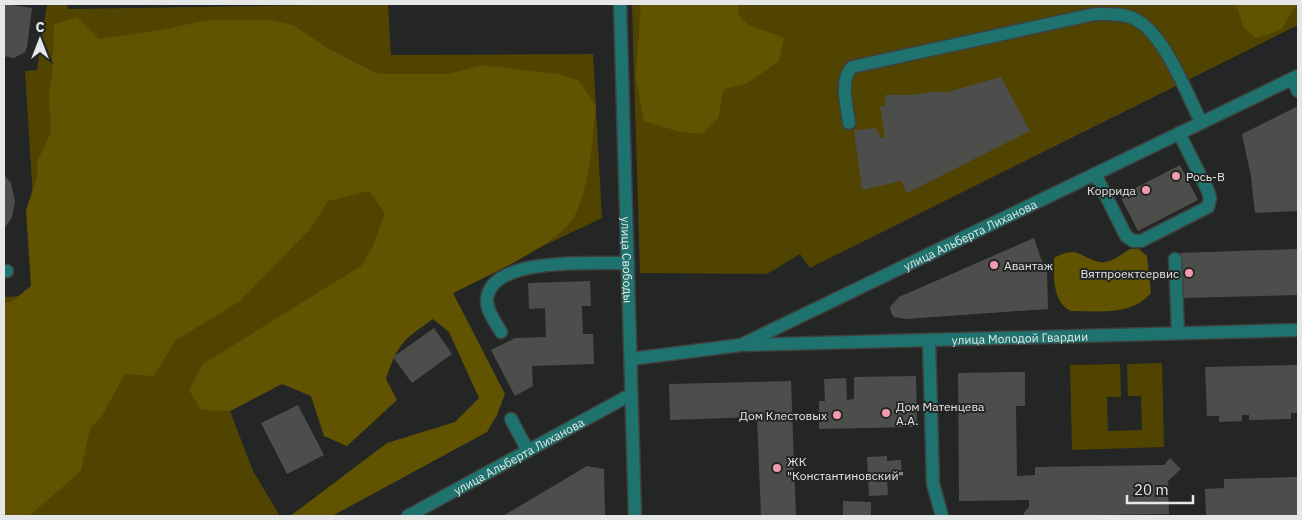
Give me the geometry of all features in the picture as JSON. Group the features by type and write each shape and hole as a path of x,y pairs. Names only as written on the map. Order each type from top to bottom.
{"street":[{"name":"улица Свободы","path":"620,4 631,359 630,395 636,516"},
{"path":"849,123 845,74 852,67 1095,14 1118,14 1132,17 1148,29 1160,43 1201,122"},
{"path":"1295,77 1298,91"},
{"name":"улица Альберта Лиханова","path":"631,359 741,345 1295,77"},
{"path":"1095,174 1126,236 1133,241 1141,241 1208,208 1210,198 1208,191 1179,133"},
{"path":"1175,259 1178,332"},
{"path":"501,332 489,311 487,301 490,290 496,280 518,269 628,263"},
{"name":"улица Молодой Гвардии","path":"741,345 1298,330"},
{"path":"929,340 933,484 942,516"},
{"name":"улица Альберта Лиханова","path":"408,516 630,395"},
{"path":"511,419 528,451"}],"shaded area":[{"path":"47,4 66,4 69,9 388,4 391,55 593,54 602,218 545,245 230,411 253,471 280,516 4,516 4,297 39,295 25,71 37,70"},
{"path":"632,4 1298,4 1298,25 810,268 800,254 767,274 640,273"},
{"path":"641,4 739,4 738,15 749,25 784,38 779,61 746,84 724,89 718,118 702,134 680,132 644,121 636,78"},
{"path":"1236,4 1297,4 1281,30 1256,38 1244,28"},
{"path":"77,17 99,39 160,30 209,20 268,20 293,25 329,49 378,74 448,74 482,65 558,74 578,80 596,105 588,175 575,215 555,237 539,248 453,293 505,394 497,415 487,432 332,516 285,516 293,514 387,443 455,422 479,398 449,332 433,319 403,343 394,357 386,379 397,400 347,446 324,436 311,396 282,384 230,411 201,410 189,390 203,364 361,266 373,246 385,213 369,191 328,201 311,228 240,301 175,341 154,376 125,374 102,416 90,429 81,471 29,516 4,516 4,303 11,302 31,286 26,210 37,177 37,162 51,132 49,94 52,74 54,24"},
{"path":"1130,249 1139,249 1147,256 1151,293 1134,306 1114,311 1071,311 1065,307 1055,288 1054,258 1062,254 1074,252 1093,260 1107,262"},
{"path":"1162,363 1164,447 1072,450 1070,365 1120,364 1121,397 1107,397 1108,431 1142,430 1141,396 1128,396 1127,364"}],"building":[{"path":"4,4 32,8 27,47 25,52 14,58 4,56"},
{"path":"1001,77 1030,131 907,193 901,181 862,190 854,130 876,128 881,138 885,138 880,106 885,106 885,95 947,92"},
{"path":"1298,106 1298,211 1255,213 1251,177 1242,134"},
{"path":"1180,165 1198,200 1138,231 1120,196"},
{"path":"4,175 11,183 15,201 12,217 4,229"},
{"path":"1034,238 1041,259 1047,269 1048,309 906,319 894,317 891,313 890,307 899,297"},
{"path":"1298,249 1298,295 1181,298 1179,253"},
{"path":"590,281 591,306 582,306 583,334 593,334 594,364 532,366 533,386 515,396 491,350 515,338 546,337 545,308 529,309 528,283"},
{"path":"434,328 452,354 412,383 393,357"},
{"path":"1298,365 1298,413 1291,413 1291,419 1249,420 1249,415 1242,415 1242,421 1219,422 1219,416 1207,416 1205,367"},
{"path":"1025,372 1025,406 1016,406 1017,476 1035,475 1035,467 1164,465 1170,458 1181,469 1168,481 1169,514 1026,516 1023,514 1029,507 1029,500 959,501 958,373"},
{"name":"Дом Матенцева А.А.","path":"916,376 917,427 819,429 819,401 825,401 824,379 846,378 847,400 854,399 854,377"},
{"name":"ЖК \"Константиновский\"","path":"791,381 796,516 761,516 757,417 670,420 669,384"},
{"path":"298,405 324,455 287,474 261,423"},
{"path":"887,456 887,461 901,460 902,477 887,478 888,495 869,496 867,457"},
{"path":"587,466 604,469 605,516 503,516"},
{"path":"1298,477 1298,516 1206,516 1205,489 1224,488 1224,479"},
{"path":"843,501 871,502 871,516 843,516"}],"place":[{"name":"Рось-В","path":"1176,176"},
{"name":"Коррида","path":"1146,190"},
{"name":"Авантаж","path":"994,265"},
{"name":"Вятпроектсервис","path":"1189,273"},
{"name":"Дом Матенцева А.А.","path":"886,413"},
{"name":"Дом Клестовых","path":"837,415"},
{"name":"ЖК \"Константиновский\"","path":"777,468"}]}
